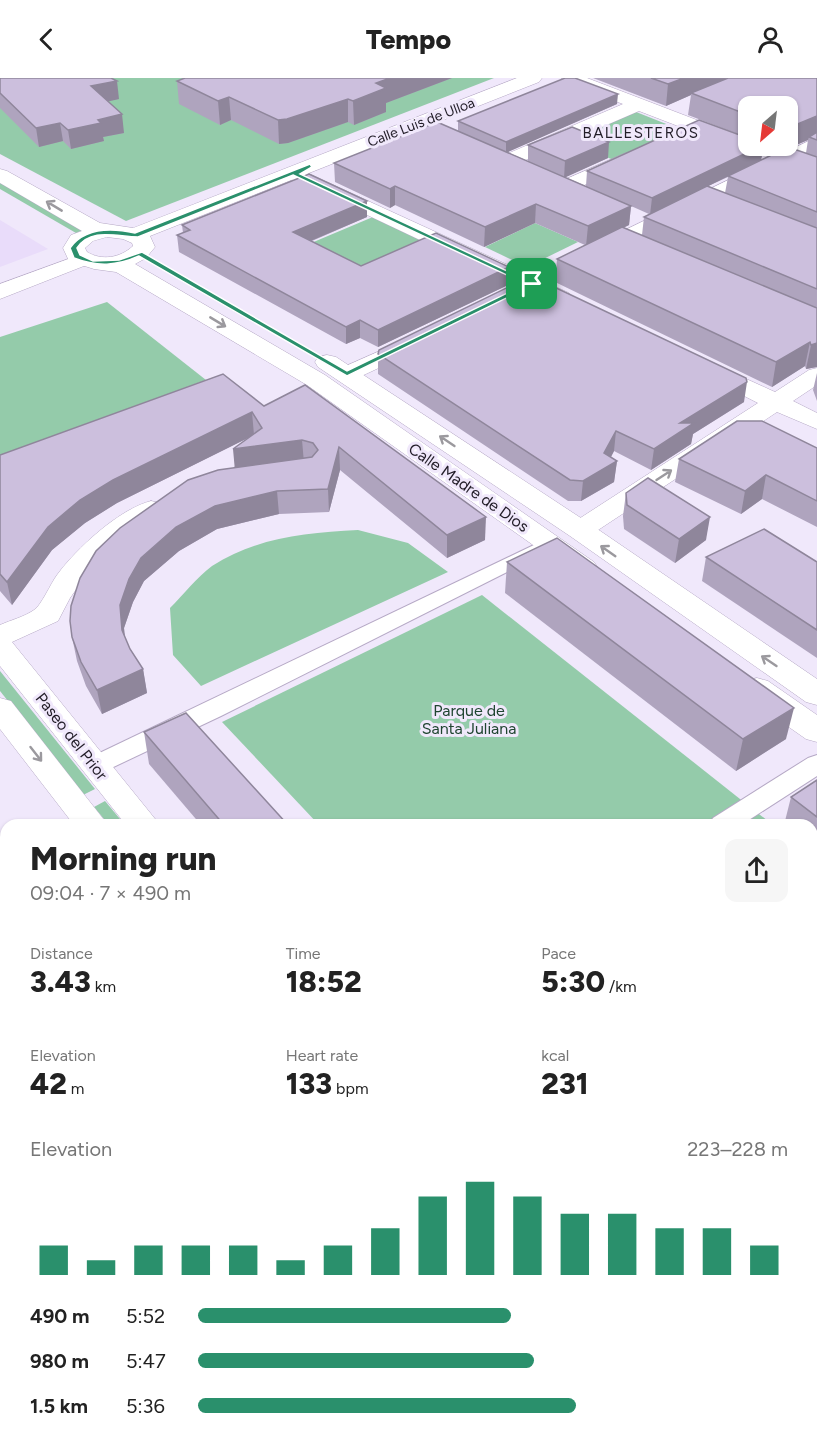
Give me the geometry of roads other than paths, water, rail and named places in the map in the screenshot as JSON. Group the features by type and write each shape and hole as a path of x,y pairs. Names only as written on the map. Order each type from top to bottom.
{"main road":[{"name":"Calle Luis de Ulloa","path":"90,254 120,262 137,244 268,183 533,78"},
{"path":"0,175 93,228 123,232 137,244"},
{"name":"Calle Madre de Dios","path":"0,196 90,254 123,267 316,380 604,582"},
{"path":"90,254 96,233 107,231"},
{"name":"Calle Madre de Dios","path":"137,244 347,374 580,530 817,694"},
{"path":"739,676 817,731"}],"street":[{"path":"571,78 806,168"},
{"path":"507,160 639,104"},
{"path":"666,114 686,106"},
{"path":"418,123 447,135"},
{"path":"674,137 698,126"},
{"path":"580,260 817,143"},
{"path":"487,152 526,170"},
{"path":"564,187 642,152"},
{"path":"303,170 541,279 576,305"},
{"path":"545,178 585,196"},
{"path":"703,199 726,208"},
{"path":"628,215 651,225"},
{"path":"619,240 644,250"},
{"path":"0,292 90,254"},
{"path":"511,294 541,279"},
{"path":"347,374 439,330"},
{"path":"689,360 817,422"},
{"path":"580,530 817,375"},
{"path":"0,636 48,615 55,597 72,575 108,537 165,499 176,495"},
{"path":"96,765 213,710 549,543"},
{"name":"Paseo del Prior","path":"0,646 139,819"},
{"path":"0,708 87,819"},
{"path":"731,819 817,764"}],"district":[{"name":"BALLESTEROS","path":"641,133"}],"park label":[{"name":"Parque de Santa Juliana","path":"469,719"}]}
